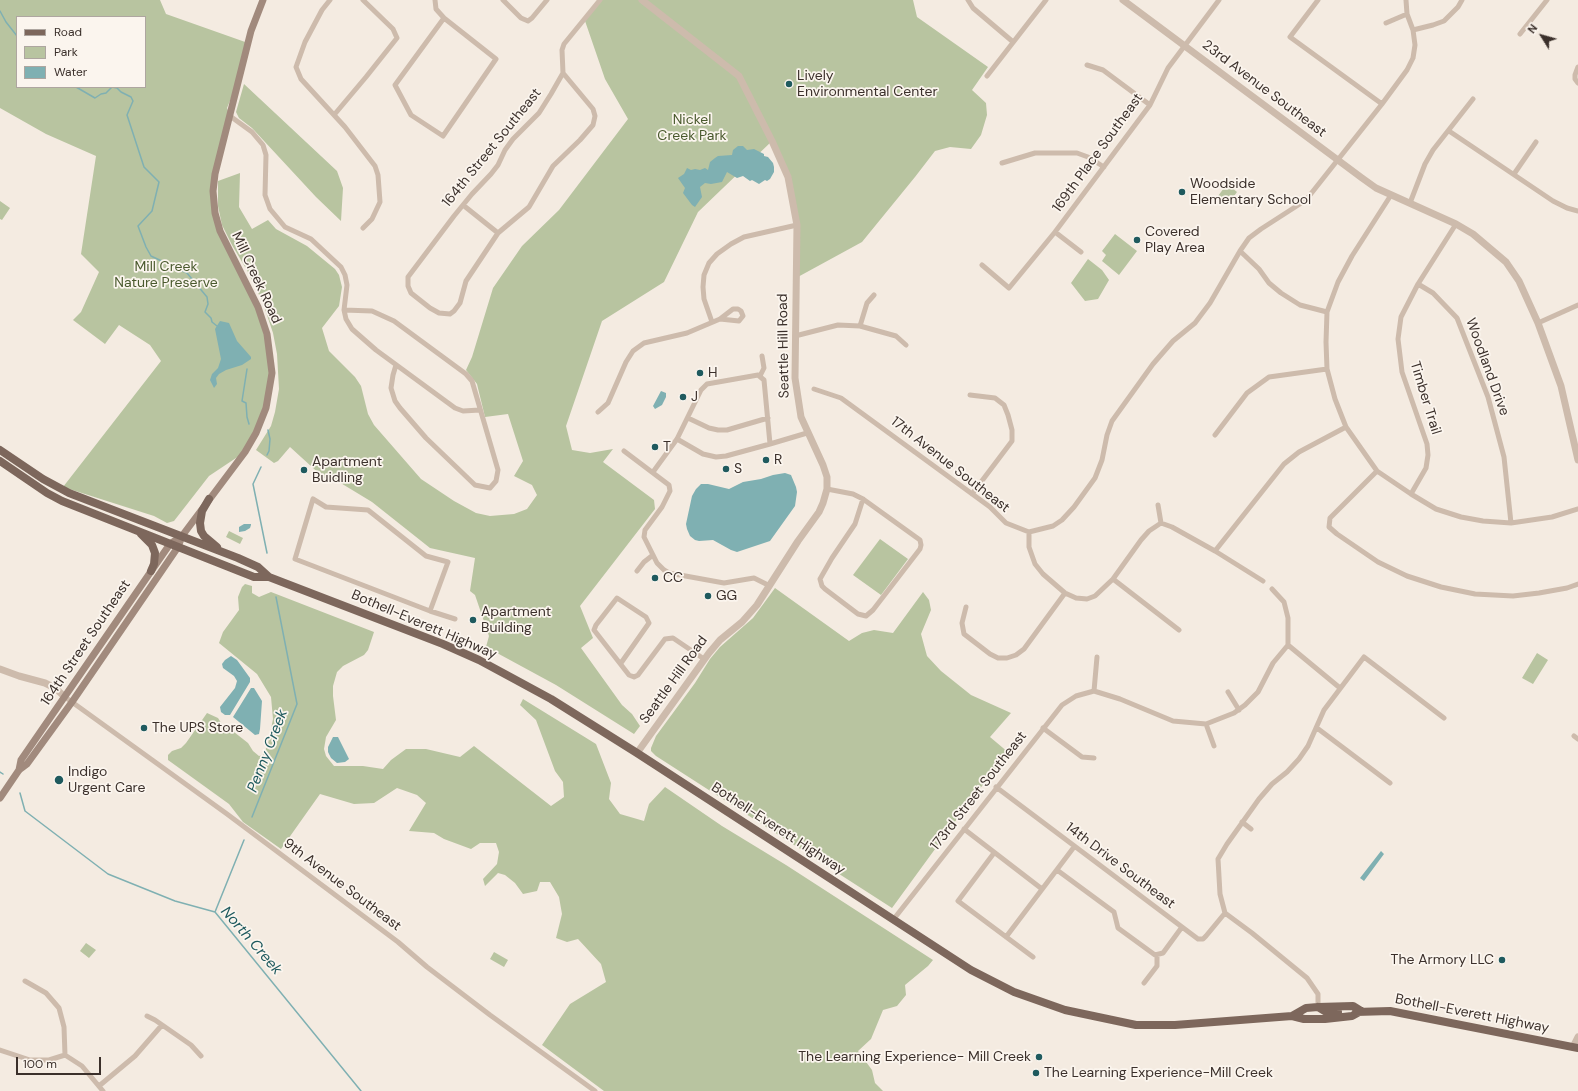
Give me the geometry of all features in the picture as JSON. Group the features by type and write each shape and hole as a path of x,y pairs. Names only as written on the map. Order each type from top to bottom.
{"main road":[{"name":"Mill Creek Road","path":"178,547 182,536 245,452 256,433 266,408 272,372 267,334 258,307 220,232 215,213 213,191 215,174 252,24 263,0"},
{"name":"Bothell-Everett Highway","path":"0,450 43,479 69,494 226,553 258,567 269,577"},
{"name":"Bothell-Everett Highway","path":"0,461 46,493 62,500 254,577 269,577 443,644 479,660 551,699 971,970 997,985 1014,992 1065,1010 1110,1020 1143,1025 1175,1025 1292,1016 1304,1019 1325,1018 1352,1016 1361,1011 1390,1011 1575,1047"},
{"path":"209,499 200,517 201,531 213,544 226,553"},
{"path":"138,530 154,549 155,558 151,571"},
{"name":"164th Street Southeast","path":"19,770 21,760 66,697 151,571 170,544 182,536"},
{"name":"164th Street Southeast","path":"0,798 19,770 27,764 72,702 178,547"},
{"name":"Bothell-Everett Highway","path":"1292,1016 1306,1008 1318,1007 1353,1006 1361,1011"}],"street":[{"path":"330,0 305,42 296,67 301,78 360,145 375,166 378,175 380,202 372,219 363,228"},
{"path":"334,115 396,38 393,29 363,0"},
{"path":"435,0 436,9 444,18 496,59 443,136 411,115 395,85 444,18"},
{"path":"503,0 521,18 528,21 547,0"},
{"path":"463,205 498,233 529,207 553,166 593,125 595,116 593,109 564,73 562,50 564,44 600,0"},
{"name":"Seattle Hill Road","path":"637,754 720,640 742,622 757,605 798,541 819,512 827,489 827,477 823,465 800,417 795,378 797,225 788,177 739,76 642,0"},
{"path":"968,0 973,8 1012,41"},
{"path":"987,76 1012,41 1046,0"},
{"name":"23rd Avenue Southeast","path":"1123,0 1366,181 1391,195 1456,224 1474,234 1506,262 1519,281 1538,323 1561,386 1578,460"},
{"name":"169th Place Southeast","path":"982,265 1009,288 1054,232 1150,105 1168,68 1219,0"},
{"path":"1318,0 1290,37 1382,104"},
{"path":"1263,581 1215,550 1172,527 1161,524 1149,531 1113,579 1095,596 1086,600 1076,598 1065,594 1043,574 1035,564 1029,547 1029,532 1053,526 1062,520 1074,507 1095,478 1102,460 1107,435 1112,421 1153,364 1173,342 1195,323 1210,303 1249,238 1306,200 1407,70 1413,58 1415,45 1414,30 1407,14 1406,0"},
{"path":"1414,30 1444,21 1458,7 1462,0"},
{"path":"1520,34 1546,0"},
{"path":"1386,23 1407,14"},
{"path":"1087,64 1102,70 1150,105"},
{"path":"1578,67 1575,75 1575,79 1578,83"},
{"name":"164th Street Southeast","path":"498,233 466,281 460,303 450,314 444,314 430,308 414,296 409,289 407,281 414,268 463,205 498,165 505,150 513,139 538,113 564,73"},
{"path":"1410,203 1425,164 1473,99"},
{"path":"230,116 252,132 263,145 266,155 265,195 270,209 285,227 310,239 341,267 345,275 347,285 344,310 348,323 357,335 455,408 463,411 480,410"},
{"path":"1448,131 1554,201 1578,211"},
{"path":"1514,174 1536,142"},
{"path":"1002,163 1035,154 1077,153 1088,156 1104,167"},
{"path":"1391,195 1352,256 1338,282 1327,312 1327,368 1335,399 1346,427 1377,471 1436,509 1461,517 1483,521 1511,523 1552,517 1578,509"},
{"name":"Timber Trail","path":"1411,494 1426,468 1428,455 1427,444 1402,372 1398,339 1401,317 1418,284 1456,224"},
{"path":"712,322 704,299 703,287 704,275 709,263 716,254 744,237 797,225"},
{"path":"1054,232 1081,252"},
{"path":"1240,251 1259,269 1269,283 1282,293 1300,305 1327,312"},
{"name":"Woodland Drive","path":"1418,284 1433,293 1457,318 1488,397 1504,457 1511,523"},
{"path":"860,326 867,303 874,294"},
{"path":"1538,323 1578,305"},
{"path":"344,310 372,312 394,321 466,374 472,381 498,474 496,481 490,488 475,484 408,420 398,405 391,388 396,365"},
{"path":"598,412 608,403 626,362 634,351 644,343 687,333 720,319"},
{"path":"795,336 838,325 860,326 896,336 906,346"},
{"path":"760,376 764,368 762,356"},
{"path":"1215,435 1247,393 1268,377 1327,368"},
{"path":"654,472 677,439 704,386 753,375 760,376 764,380 770,444"},
{"name":"17th Avenue Southeast","path":"814,389 841,398 990,507 1006,524 1029,532"},
{"path":"970,395 995,398 1004,405 1012,430 1012,441 972,494"},
{"path":"688,418 709,428 718,430 727,430 768,418"},
{"path":"1215,550 1284,464 1299,452 1346,427"},
{"path":"677,439 703,454 716,457 726,456 807,433"},
{"path":"624,451 667,482 670,488 662,507 645,530 644,534 644,537 660,567 669,573 724,583 754,578 770,586"},
{"path":"1377,471 1330,518 1329,527 1378,562 1407,576 1442,587 1475,594 1513,596 1539,593 1578,584"},
{"path":"827,489 853,494 863,498 918,538 921,545 920,549 874,610 866,616 858,614 825,589 820,583 823,572 855,524 863,498"},
{"path":"430,611 448,562 426,556 368,510 326,507 312,499 296,559 430,611 455,619"},
{"path":"1158,505 1161,524"},
{"path":"637,570 653,555"},
{"path":"1113,579 1179,630"},
{"path":"1097,656 1094,691 1120,698 1173,721 1206,724 1239,710 1258,692 1273,663 1288,645 1288,618 1284,602 1272,589"},
{"path":"966,607 962,623 964,634 990,654 998,658 1007,658 1016,655 1024,649 1065,594"},
{"path":"621,663 648,623 646,617 617,598 596,625 594,630 629,675 634,677 638,674 665,639 673,638 704,660"},
{"path":"1288,645 1340,688"},
{"path":"1318,1007 1318,994 1307,978 1225,913 1220,894 1218,859 1226,844 1272,784 1287,772 1299,759 1308,746 1324,710 1364,657 1444,718"},
{"path":"0,669 45,683 55,688 66,697"},
{"name":"173rd Street Southeast","path":"893,920 996,787 1062,705 1076,696 1094,691"},
{"path":"1228,692 1239,710"},
{"name":"9th Avenue Southeast","path":"66,697 398,942 427,967 490,1015 595,1091"},
{"path":"1206,724 1214,746"},
{"path":"1043,728 1082,757 1094,758"},
{"path":"1316,728 1390,783"},
{"name":"14th Drive Southeast","path":"996,787 1198,939 1203,939 1225,913"},
{"path":"1242,822 1251,829"},
{"path":"964,829 1042,889"},
{"path":"1006,937 1074,847"},
{"path":"994,853 958,901 1033,957"},
{"path":"1057,870 1114,912 1118,928 1155,955 1163,953 1182,928"},
{"path":"1144,983 1157,966 1157,955"},
{"path":"25,981 46,993 58,1008 64,1027 64,1055"},
{"path":"147,1016 191,1045 201,1056"},
{"path":"99,1086 135,1056 162,1025"},
{"path":"1575,1047 1578,1037"},
{"path":"0,1050 30,1060 49,1060 64,1055 82,1066 103,1091"}],"green space":[{"name":"Mill Creek Nature Preserve","path":"0,0 160,0 166,14 248,43 239,79 227,108 230,116 215,174 215,213 258,307 270,354 269,397 245,452 209,476 174,521 167,523 154,516 63,487 161,361 150,345 119,325 105,344 73,320 81,312 99,272 81,254 96,156 46,134 0,108"},
{"name":"Nickel Creek Park","path":"600,0 913,0 917,17 988,67 972,90 986,103 987,115 981,135 971,149 950,147 935,151 862,242 796,278 797,225 788,177 772,141 698,212 664,282 602,321 566,426 572,450 590,453 613,449 603,462 654,500 655,509 580,606 593,638 581,648 622,705 632,714 640,726 634,734 556,685 486,647 489,636 475,595 470,591 475,558 430,548 372,502 339,482 324,478 290,447 278,461 274,463 256,450 271,426 275,412 279,389 277,354 273,333 263,303 222,225 218,206 218,181 240,173 239,207 252,229 268,220 276,229 307,246 335,269 339,275 342,287 339,306 322,328 329,351 355,377 361,386 368,414 374,425 421,479 454,501 476,513 490,516 514,514 527,509 537,495 532,485 514,476 523,461 508,414 485,417 477,384 466,370 472,357 493,288 522,246 559,210 628,119 605,79 584,18"},
{"path":"244,84 337,171 343,188 341,221 316,197 252,128 239,118 236,112"},
{"path":"1227,184 1237,192 1228,204 1218,196"},
{"path":"0,201 10,208 2,220 0,219"},
{"path":"1115,234 1137,251 1119,275 1102,261 1106,255 1102,251"},
{"path":"1088,259 1102,270 1109,280 1098,299 1085,301 1071,283"},
{"path":"229,531 243,538 240,544 226,537"},
{"path":"880,539 908,559 881,595 853,575"},
{"path":"245,584 252,586 252,593 259,597 271,592 374,632 368,650 364,655 343,666 337,672 333,686 336,720 326,737 324,749 326,756 334,766 363,766 383,769 391,760 406,749 426,749 460,757 474,746 551,806 564,797 563,782 555,771 536,720 520,705 523,699 596,744 611,783 609,799 620,814 644,821 649,804 665,787 722,826 786,865 933,960 905,985 906,995 897,1006 883,1010 871,1039 858,1051 872,1070 875,1083 883,1091 604,1091 542,1045 570,1004 606,982 601,964 578,939 567,942 556,938 562,914 559,897 550,882 540,882 537,891 523,894 515,883 505,875 498,873 485,886 483,879 497,864 499,852 496,843 480,843 471,849 444,839 434,833 409,831 426,803 417,795 397,788 374,803 354,804 320,794 281,849 243,822 229,804 168,760 168,755 172,751 181,748 186,743 207,713 218,718 223,726 234,732 248,743 253,751 259,756 263,755 268,744 273,719 271,697 257,674 219,643 223,632 239,610 238,597 242,587"},
{"path":"775,588 849,641 862,633 874,630 893,633 923,592 929,600 931,610 921,634 927,656 941,671 971,695 1011,713 990,737 1009,753 973,797 892,908 656,756 651,751 656,736 695,683 710,659 720,647 753,618"},
{"path":"1537,653 1548,660 1533,684 1522,678"},
{"path":"86,943 96,950 89,958 80,951"},
{"path":"494,952 508,960 504,967 490,959"}],"water":[{"path":"738,146 743,146 747,150 754,149 768,157 773,163 774,167 774,172 770,179 759,184 752,180 750,181 743,176 737,178 727,172 722,182 711,184 705,183 700,187 702,197 695,207 692,205 683,193 685,188 678,178 684,174 687,168 691,170 700,170 705,168 708,170 710,162 715,158 718,156 732,155 733,150"},
{"path":"220,321 229,323 237,341 251,357 251,359 242,365 219,374 216,378 217,384 214,388 210,380 212,374 218,368 221,359 215,329"},
{"path":"661,391 666,393 666,397 662,405 655,409 653,406"},
{"path":"785,473 791,475 796,487 797,492 795,506 770,541 737,552 713,540 699,541 690,536 686,524 692,496 701,484 708,484 729,489 743,482"},
{"path":"244,524 251,524 250,528 239,532 239,527"},
{"path":"231,656 237,660 250,678 250,682 230,715 225,715 221,712 220,707 235,688 237,681 234,676 223,668 222,664"},
{"path":"251,688 254,688 262,701 259,734 255,735 233,717"},
{"path":"333,737 338,737 349,759 345,762 337,763 331,758 328,752 328,747"},
{"path":"1381,851 1384,854 1364,881 1360,878"}],"waterway":[{"name":"Penny Creek","path":"0,11 16,35"},
{"name":"Penny Creek","path":"78,88 95,98 106,93 111,88"},
{"name":"Penny Creek","path":"117,88 121,92 131,97 133,101 127,115 144,167 159,182 152,211 138,226 146,247 151,256 187,273 207,297 208,304 205,312 217,326"},
{"name":"Penny Creek","path":"247,369 242,401 246,403 249,424"},
{"name":"Penny Creek","path":"267,455 269,451 270,439 268,430"},
{"name":"Penny Creek","path":"261,467 253,484 267,553"},
{"name":"Penny Creek","path":"252,817 297,704 276,597"},
{"name":"Penny Creek","path":"20,793 25,811 108,874 175,901 215,912 361,1091"},
{"name":"Penny Creek","path":"215,912 244,840"}],"place":[{"name":"Lively Environmental Center","path":"789,84"},
{"name":"Woodside Elementary School","path":"1182,192"},
{"name":"Covered Play Area","path":"1137,240"},
{"name":"H","path":"700,373"},
{"name":"J","path":"683,397"},
{"name":"T","path":"655,447"},
{"name":"R","path":"766,460"},
{"name":"S","path":"726,469"},
{"name":"Apartment Buidling","path":"304,470"},
{"name":"CC","path":"655,578"},
{"name":"GG","path":"708,596"},
{"name":"Apartment Building","path":"473,620"},
{"name":"The UPS Store","path":"144,728"},
{"name":"Indigo Urgent Care","path":"59,780"},
{"name":"The Armory LLC","path":"1502,960"},
{"name":"The Learning Experience- Mill Creek","path":"1039,1057"},
{"name":"The Learning Experience-Mill Creek","path":"1036,1073"}],"water label":[{"name":"North Creek","path":"251,941"}]}
